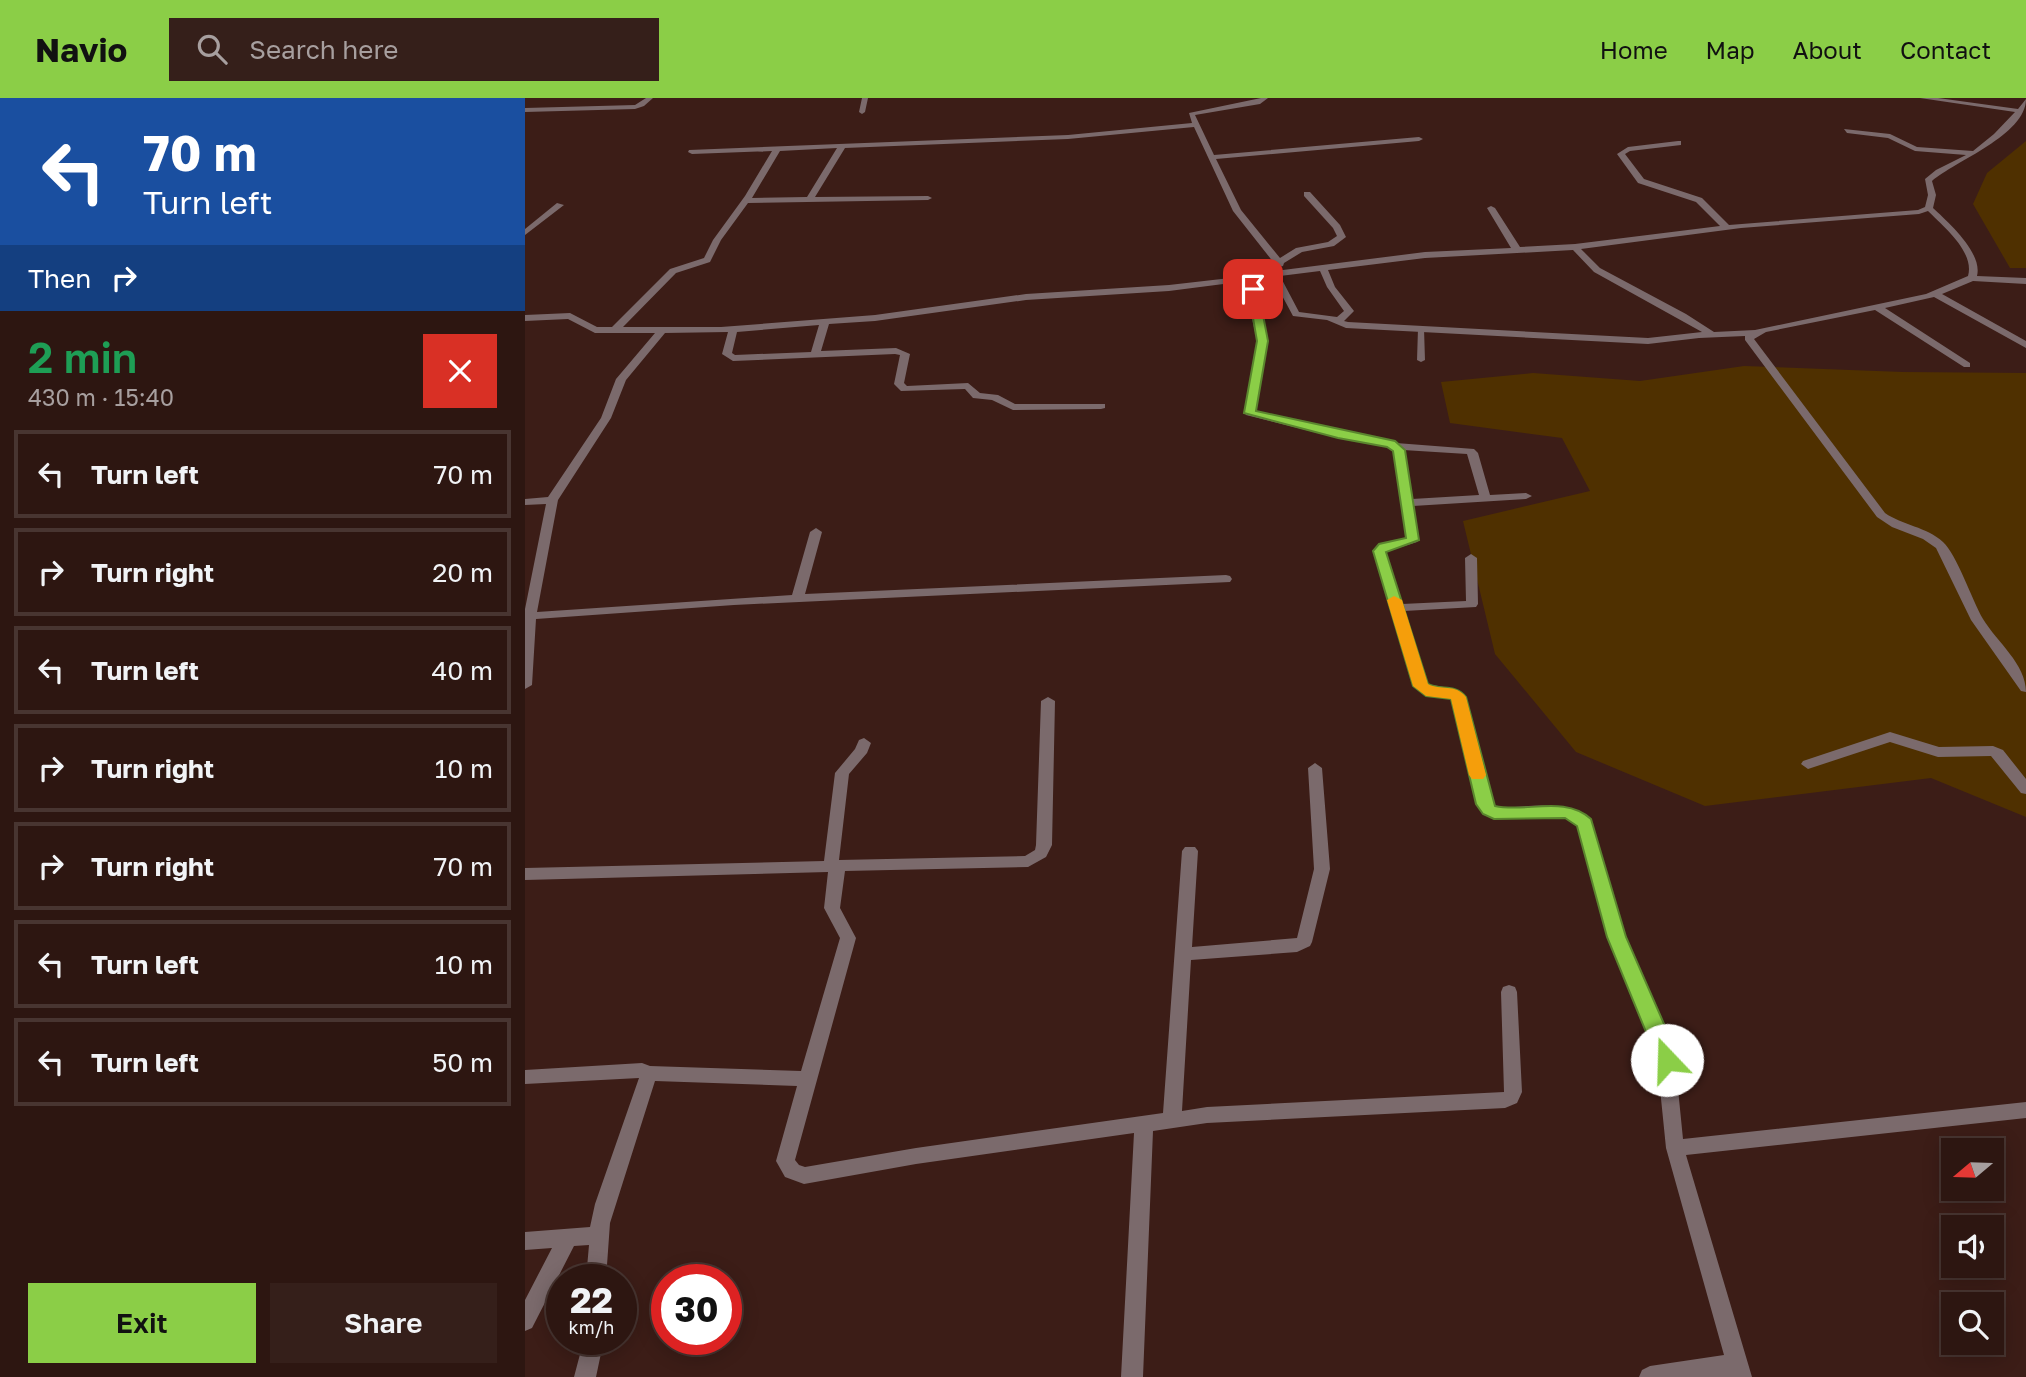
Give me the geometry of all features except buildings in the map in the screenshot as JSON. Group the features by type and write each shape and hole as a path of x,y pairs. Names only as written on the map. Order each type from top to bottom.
{"street":[{"path":"525,110 628,107 642,105 650,98"},
{"path":"862,112 865,98"},
{"path":"1265,98 1260,102 1191,113 1194,125 1237,211 1279,262"},
{"path":"1923,98 2020,111"},
{"path":"1929,208 1932,195 1929,180 1937,172 1975,153 2008,126 2026,102"},
{"path":"692,152 1068,137 1194,125"},
{"path":"1847,131 1890,136 1915,149 1975,153"},
{"path":"1211,158 1419,139"},
{"path":"1678,144 1628,149 1621,154 1641,180 1699,200 1726,228"},
{"path":"810,199 842,147"},
{"path":"615,330 673,271 707,260 717,240 747,201 777,149"},
{"path":"1241,279 1256,270 1278,266 1279,262 1299,250 1331,244 1342,237 1337,227 1307,194"},
{"path":"747,201 928,198"},
{"path":"525,233 559,205"},
{"path":"1492,208 1517,250"},
{"path":"525,318 570,316 589,329 615,330 733,329 825,322 1026,297 1169,288 1425,255 1575,247 1726,228 1905,214 1929,208"},
{"path":"1929,208 1969,254 1975,268 1972,278"},
{"path":"1575,247 1597,270 1711,334"},
{"path":"1323,268 1331,287 1349,310 1338,321"},
{"path":"1275,274 1296,314 1325,316 1351,326 1648,341 1711,334 1754,333 1935,294 1972,278 2026,281"},
{"path":"1241,279 1255,293 1254,305 1262,336 1250,413 1396,446 1470,451 1473,453 1485,498"},
{"path":"1935,294 2026,345"},
{"path":"1877,307 1967,365"},
{"path":"815,354 825,322"},
{"path":"733,329 727,354 733,358 902,351 905,354 899,384 905,389 968,386 977,396 995,397 1013,407 1101,406"},
{"path":"525,685 530,616 552,500 606,418 621,379 662,330"},
{"path":"1754,333 1748,338 1881,515 1896,526 1933,539 1941,546 1977,620 2026,688"},
{"path":"1396,446 1413,540 1384,547 1379,551 1421,686 1432,692 1451,692 1459,697 1485,804 1489,810 1494,813 1566,812 1577,816 1585,824 1616,937 1665,1049 1675,1148 1739,1370 1650,1377"},
{"path":"1407,503 1526,496"},
{"path":"525,502 552,500"},
{"path":"797,599 816,532"},
{"path":"1397,608 1472,604 1471,558"},
{"path":"530,616 797,599 1226,579"},
{"path":"525,874 1020,862 1035,858 1044,845 1048,701"},
{"path":"1808,764 1884,738 1898,738 1938,752 1993,751 1998,753 2026,789"},
{"path":"864,743 862,750 842,773 832,905 833,913 845,926 848,938 785,1161 792,1171 804,1175 916,1156 1239,1111 1511,1098 1513,1092 1509,992"},
{"path":"1184,954 1297,946 1304,942 1308,936 1322,869 1315,768"},
{"path":"1173,1119 1190,851"},
{"path":"525,1077 642,1070 649,1073 808,1079"},
{"path":"597,1264 605,1204 649,1073"},
{"path":"1675,1148 2026,1110"},
{"path":"1132,1377 1144,1123"},
{"path":"525,1241 599,1235"},
{"path":"525,1321 568,1237"},
{"path":"585,1377 590,1355"}],"lane":[{"path":"1420,329 1422,360"}],"shaded area":[{"path":"2026,141 2026,268 2010,268 1973,204 1987,173"},
{"path":"1744,366 2026,373 2026,817 1931,778 1705,806 1576,752 1495,654 1463,521 1590,491 1562,438 1450,423 1441,382 1533,373 1640,381"}],"slow traffic":[{"path":"1394,600 1421,686 1425,690 1451,692 1459,697 1478,775"}],"route":[{"path":"1253,289 1262,341 1250,413 1253,416 1396,446 1413,540 1410,543 1384,547 1379,551 1421,686 1425,690 1451,692 1459,697 1485,804 1489,810 1494,813 1566,812 1577,816 1585,824 1616,937 1665,1049 1667,1060"}]}
